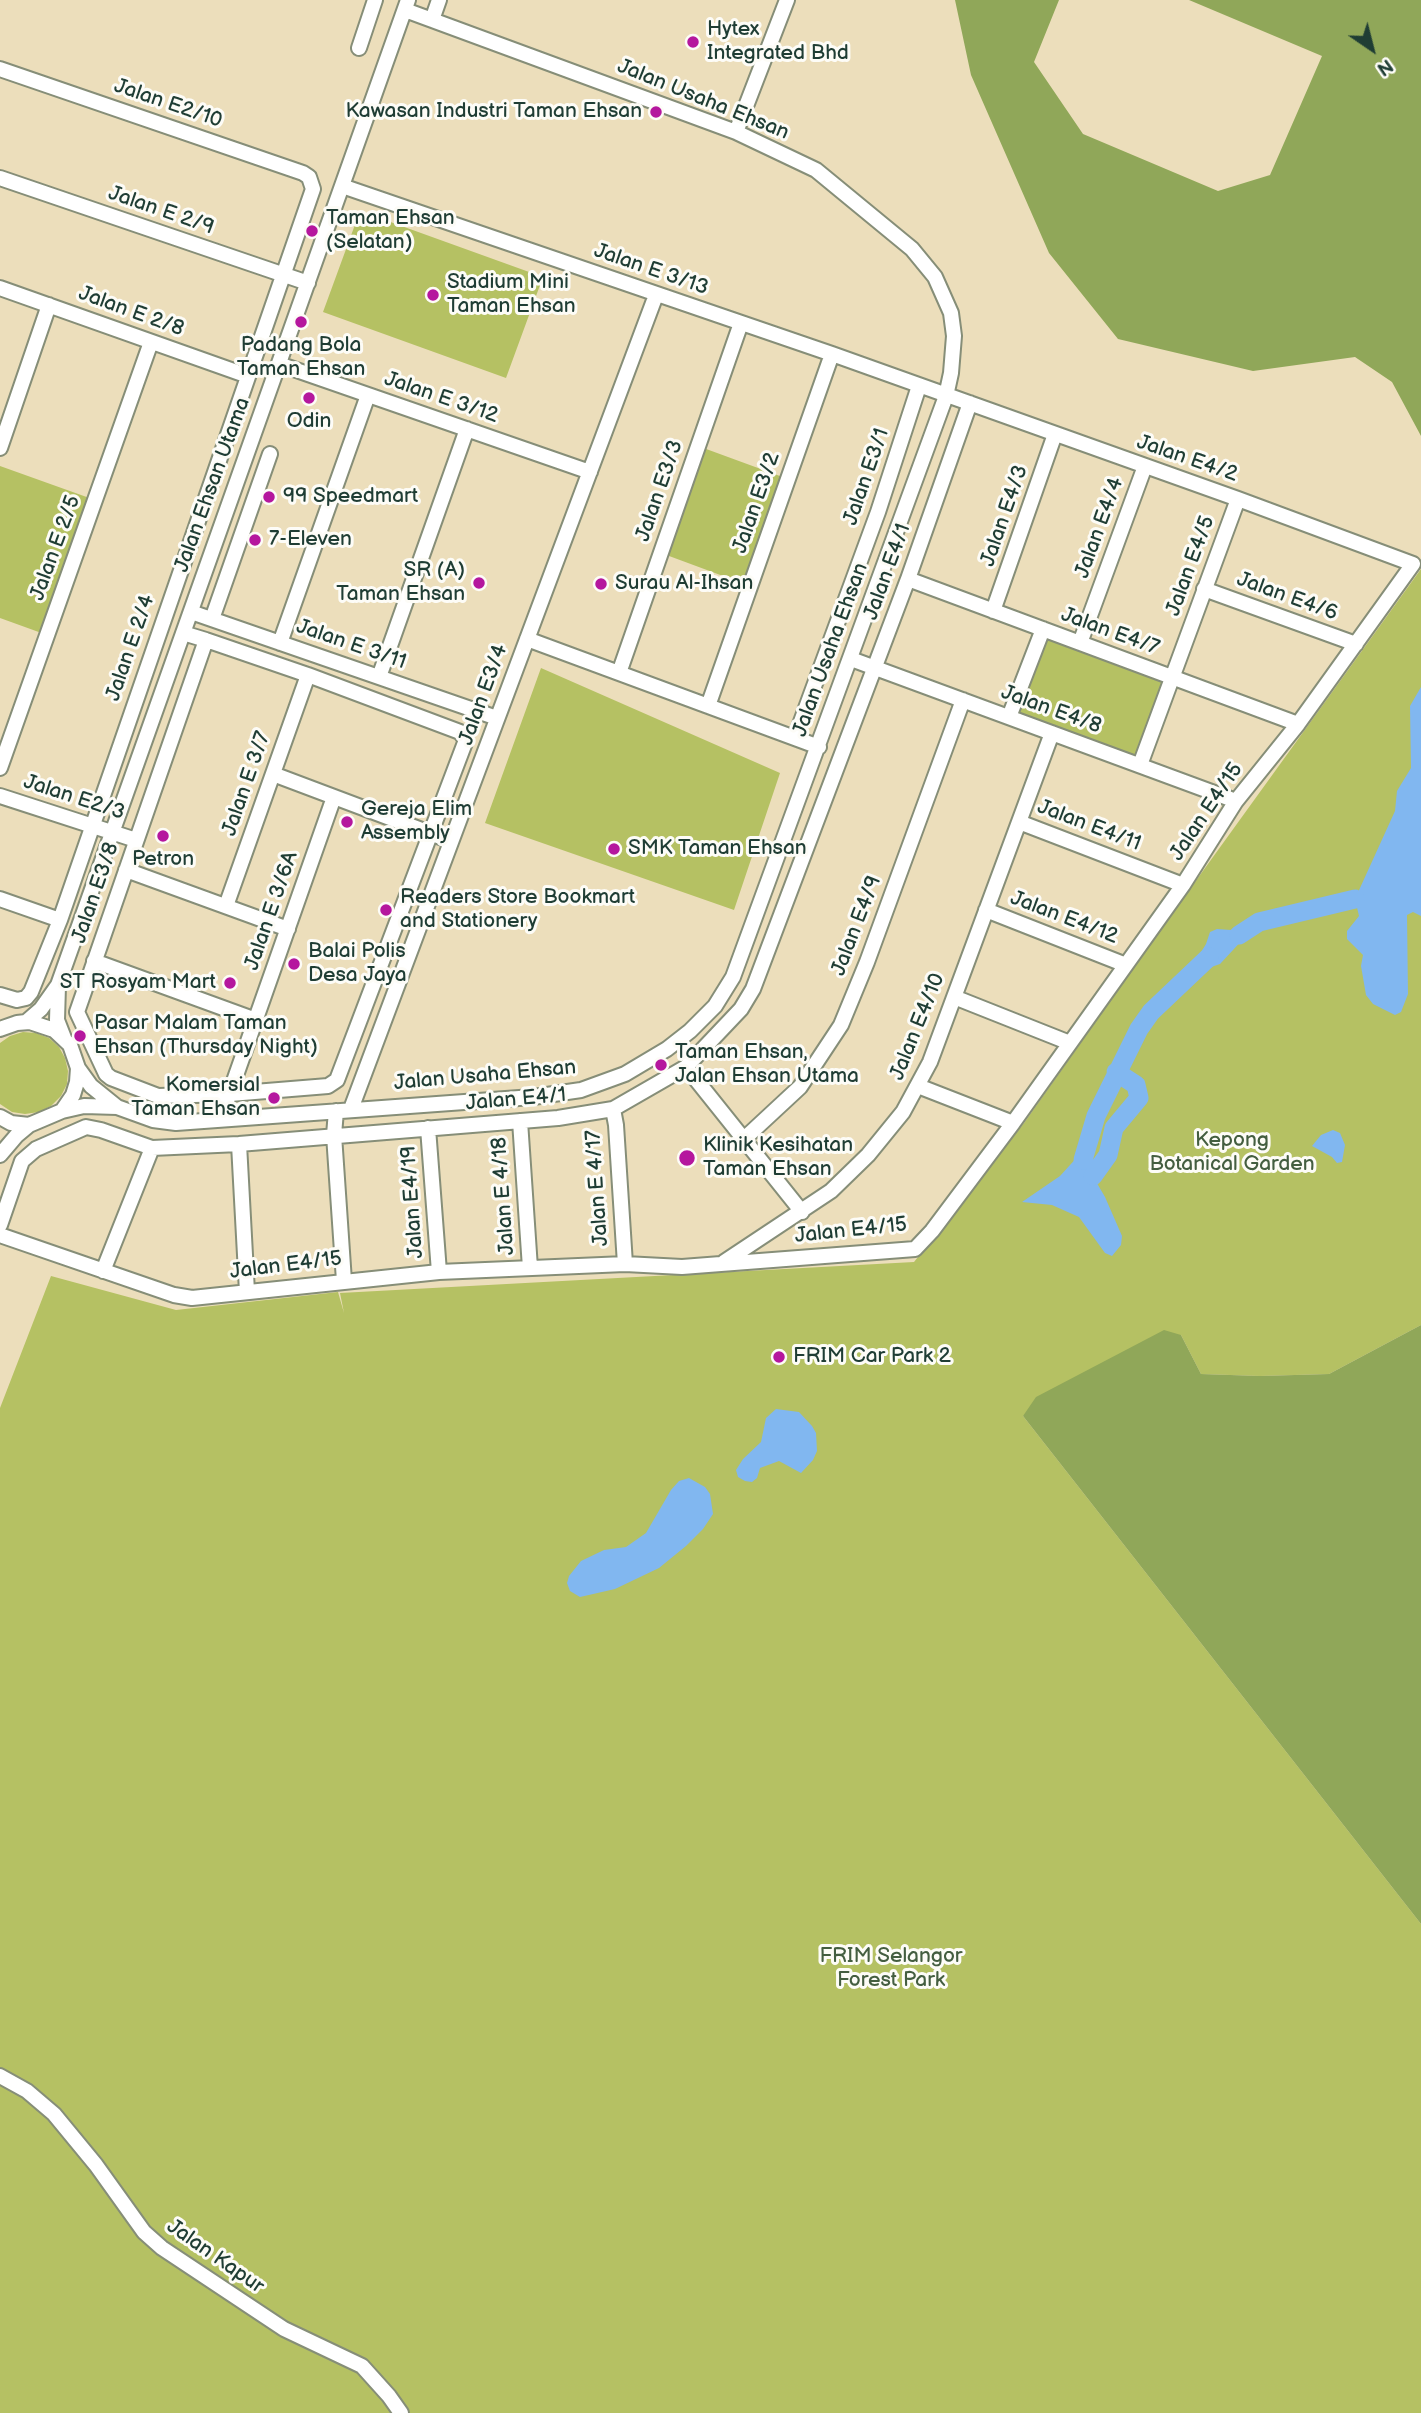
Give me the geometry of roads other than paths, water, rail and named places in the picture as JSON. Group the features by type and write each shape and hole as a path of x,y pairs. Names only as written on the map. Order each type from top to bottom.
{"street":[{"path":"359,48 375,0"},
{"path":"432,20 439,0"},
{"path":"736,132 787,0"},
{"name":"Jalan Usaha Ehsan","path":"29,1125 62,1111 94,1105 117,1107 164,1123 533,1097 581,1090 625,1074 667,1049 709,1013 733,977 946,396 954,350 953,322 942,290 912,249 816,170 736,132 432,20 406,5"},
{"name":"Jalan Ehsan Utama","path":"0,1030 26,1022 41,1009 58,985 406,5"},
{"name":"Jalan E2/10","path":"0,68 303,173 309,177 313,189"},
{"name":"Jalan E 2/9","path":"0,178 308,283"},
{"name":"Jalan E 3/13","path":"342,186 832,354 946,396"},
{"name":"Jalan E 2/4","path":"0,995 17,1000 26,998 31,992 60,920 313,189"},
{"name":"Jalan E 2/8","path":"0,288 248,376"},
{"name":"Jalan E3/4","path":"344,1280 334,1135 452,841 656,295"},
{"path":"0,449 49,305"},
{"name":"Jalan E3/3","path":"619,673 741,323"},
{"name":"Jalan E 2/5","path":"0,768 151,342"},
{"name":"Jalan E3/2","path":"708,706 832,354"},
{"name":"Jalan E 3/12","path":"279,364 590,472"},
{"name":"Jalan E3/1","path":"795,738 878,512 919,386"},
{"path":"280,643 368,395"},
{"name":"Jalan E4/2","path":"946,396 1413,564"},
{"name":"Jalan E4/1","path":"152,1148 239,1144 558,1118 613,1109 686,1067 741,1009 753,989 908,579 970,403"},
{"path":"379,677 467,429"},
{"name":"Jalan E4/3","path":"993,611 1055,435"},
{"path":"212,619 270,454"},
{"name":"Jalan E4/4","path":"1080,643 1145,466"},
{"name":"Jalan E4/5","path":"1140,765 1238,499"},
{"name":"Jalan E4/15","path":"0,1235 183,1298 439,1272 625,1264 682,1267 915,1249 932,1231 1013,1123 1183,885 1236,801 1298,724 1413,564"},
{"name":"Jalan E4/7","path":"908,579 1298,724"},
{"name":"Jalan E4/6","path":"1204,589 1356,644"},
{"name":"Jalan E 3/11","path":"191,612 497,718"},
{"path":"1009,717 1043,629"},
{"path":"183,633 308,675 460,732 466,740 432,834"},
{"path":"527,639 819,747"},
{"name":"Jalan E3/8","path":"206,640 76,1012 106,1074 158,1096 230,1094 328,1086 337,1080 432,834"},
{"name":"Jalan E4/8","path":"851,659 1236,801"},
{"name":"Jalan E 3/7","path":"226,906 308,675"},
{"name":"Jalan E4/9","path":"744,1139 805,1081 841,1024 867,962 963,701"},
{"name":"Jalan E4/10","path":"721,1264 831,1191 868,1155 903,1112 930,1062 1052,733"},
{"path":"273,774 452,841"},
{"name":"Jalan E2/3","path":"0,796 136,840"},
{"name":"Jalan E 3/6A","path":"221,1118 334,797"},
{"name":"Jalan E4/11","path":"1019,822 1183,885"},
{"path":"126,870 288,929"},
{"path":"0,899 60,920"},
{"name":"Jalan E4/12","path":"986,910 1126,965"},
{"path":"94,961 256,1020"},
{"path":"733,977 753,989"},
{"name":"Jalan Ehsan Utama","path":"58,985 57,1020 64,1038"},
{"path":"954,997 1070,1043"},
{"path":"17,1023 43,1024 64,1038"},
{"name":"Jalan Usaha Ehsan","path":"64,1038 74,1052 78,1068 91,1086 117,1107"},
{"path":"686,1067 802,1212"},
{"path":"62,1111 73,1095 78,1068"},
{"path":"918,1086 1013,1123"},
{"name":"Jalan E 4/17","path":"613,1109 625,1264"},
{"path":"0,1116 11,1123 29,1125"},
{"name":"Jalan E 4/18","path":"520,1121 530,1268"},
{"path":"0,1155 29,1125"},
{"path":"0,1225 22,1161 36,1149 86,1127 101,1129 152,1148 103,1271"},
{"name":"Jalan E4/19","path":"428,1128 439,1272"},
{"path":"239,1144 247,1292"},
{"name":"Jalan Kapur","path":"0,2076 27,2091 54,2114 96,2165 144,2232 162,2248 284,2329 362,2366 401,2413"}],"water":[{"path":"1421,687 1421,916 1413,912 1407,915 1408,994 1401,1012 1395,1015 1373,1004 1366,995 1361,966 1363,955 1347,939 1347,931 1359,916 1355,899 1395,811 1397,791 1411,768 1410,706"},
{"path":"1259,922 1220,964 1191,974 1210,932 1217,929 1231,930"},
{"path":"1333,1130 1340,1133 1345,1145 1342,1162 1337,1163 1332,1157 1312,1146 1321,1135"},
{"path":"1080,1154 1105,1197 1122,1236 1121,1245 1112,1256 1105,1253 1079,1217 1052,1205 1022,1202 1060,1176"},
{"path":"776,1409 799,1412 816,1433 817,1451 801,1473 779,1461 760,1468 757,1478 752,1482 745,1481 738,1477 736,1470 743,1459 761,1442 766,1418"},
{"path":"689,1478 705,1487 710,1494 713,1514 686,1546 659,1568 615,1589 580,1597 570,1591 567,1583 569,1576 581,1561 604,1550 626,1547 646,1533 671,1490 679,1481"}],"waterway":[{"path":"1239,935 1259,922 1355,899"},
{"path":"1083,1160 1096,1116 1139,1029 1151,1012 1209,957"},
{"path":"1093,1176 1108,1155 1114,1128 1139,1098 1136,1085 1116,1072"}],"place":[{"name":"Hytex Integrated Bhd","path":"693,42"},
{"name":"Kawasan Industri Taman Ehsan","path":"656,112"},
{"name":"Taman Ehsan (Selatan)","path":"312,231"},
{"name":"Stadium Mini Taman Ehsan","path":"433,295"},
{"name":"Padang Bola Taman Ehsan","path":"301,322"},
{"name":"Odin","path":"309,398"},
{"name":"99 Speedmart","path":"269,497"},
{"name":"7-Eleven","path":"255,540"},
{"name":"SR (A) Taman Ehsan","path":"479,583"},
{"name":"Surau Al-Ihsan","path":"601,584"},
{"name":"Gereja Elim Assembly","path":"347,822"},
{"name":"Petron","path":"163,836"},
{"name":"SMK Taman Ehsan","path":"614,849"},
{"name":"Readers Store Bookmart and Stationery","path":"386,910"},
{"name":"Balai Polis Desa Jaya","path":"294,964"},
{"name":"ST Rosyam Mart","path":"230,983"},
{"name":"Pasar Malam Taman Ehsan (Thursday Night)","path":"80,1036"},
{"name":"Taman Ehsan, Jalan Ehsan Utama","path":"661,1065"},
{"name":"Komersial Taman Ehsan","path":"274,1098"},
{"name":"Klinik Kesihatan Taman Ehsan","path":"687,1158"},
{"name":"FRIM Car Park 2","path":"779,1357"}],"park label":[{"name":"Kepong Botanical Garden","path":"1232,1153"},
{"name":"FRIM Selangor Forest Park","path":"891,1969"}]}
